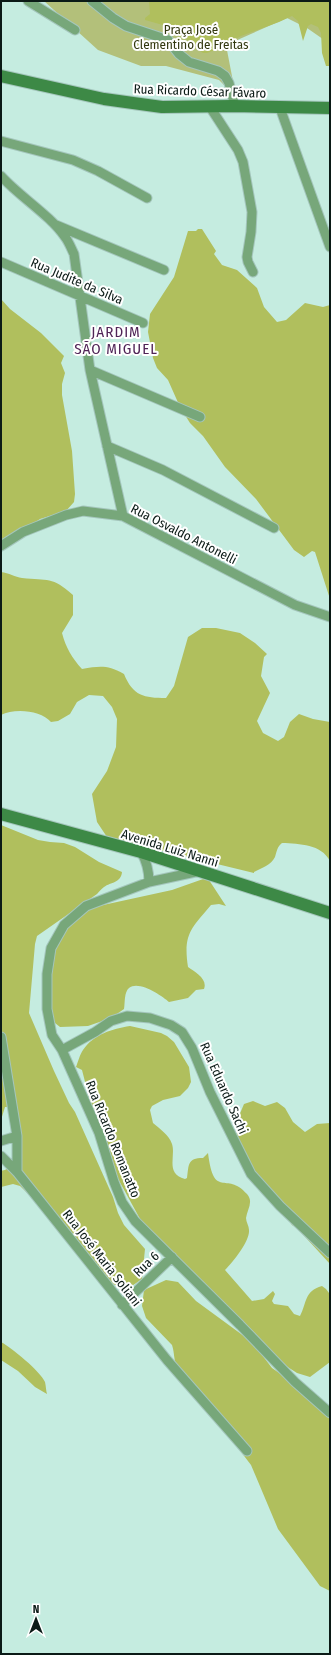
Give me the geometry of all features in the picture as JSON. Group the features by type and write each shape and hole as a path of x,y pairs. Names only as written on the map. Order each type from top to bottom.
{"street":[{"path":"28,1 75,30"},
{"path":"92,1 107,14 126,26 168,40 179,54 189,62 218,71 225,76 229,83 235,106"},
{"name":"Rua Ricardo César Fávaro","path":"1,76 110,100 162,107 235,106 330,108"},
{"path":"210,107 238,150 243,162 252,212 251,232 247,257 248,262 254,272"},
{"path":"280,108 330,247"},
{"path":"1,141 74,160 98,171 147,198"},
{"path":"1,176 11,188 53,224 65,237 74,254 90,370 123,516"},
{"path":"53,224 164,270"},
{"name":"Rua Judite da Silva","path":"1,262 143,324"},
{"path":"90,370 200,417"},
{"path":"107,446 163,470 274,528"},
{"name":"Rua Osvaldo Antonelli","path":"1,546 24,532 66,515 83,511 123,516 295,605 330,617"},
{"name":"Avenida Luiz Nanni","path":"1,814 141,852 330,913"},
{"path":"141,852 149,872 149,882"},
{"path":"166,878 168,861"},
{"name":"Rua Ricardo Romanatto","path":"200,871 149,882 86,906 64,925 52,948 47,974 47,1009 52,1035 62,1050 99,1133 114,1182 122,1202 135,1221 295,1382 330,1413"},
{"name":"Rua Eduardo Sachi","path":"62,1050 95,1032 111,1021 127,1016 150,1018 171,1025 182,1032 192,1048 210,1092 251,1174 280,1206 330,1253"},
{"path":"1,1037 17,1136 17,1172"},
{"path":"1,1140 17,1136"},
{"name":"Rua José Maria Soliani","path":"1,1156 17,1172 167,1360 247,1451"},
{"name":"Rua 6","path":"122,1305 172,1257"}],"green space":[{"name":"Praça José Clementino de Freitas","path":"44,1 330,1 330,44 307,28 287,18 226,45 236,97 219,80 166,66 141,66 98,50"},
{"path":"149,1 330,1 330,66 326,66 322,53 321,33 318,27 311,24 308,26 303,41 298,21 292,16 241,36 220,48 203,53 192,45 177,29 145,20 145,18 150,14"},
{"path":"198,229 202,229 216,251 214,254 222,265 237,270 257,288 264,307 277,322 286,320 305,303 323,307 330,305 330,599 315,552 312,551 304,557 294,550 256,499 225,467 203,436 190,423 180,407 168,380 157,368 153,358 148,332 150,314 174,277 188,231 196,231"},
{"path":"1,299 10,309 41,333 64,356 61,363 65,373 62,384 62,395 72,451 75,494 74,502 66,511 40,519 15,536 1,549"},
{"path":"1,572 22,578 49,580 60,585 73,595 73,615 62,633 67,648 75,661 82,669 104,667 124,674 131,687 135,691 145,696 166,698 174,686 188,637 202,628 216,628 240,633 255,643 267,654 264,657 261,676 270,693 257,721 263,733 278,741 284,737 290,722 299,714 313,719 330,722 330,861 326,855 316,848 282,843 271,862 254,873 143,846 113,846 97,822 92,794 107,771 116,747 117,719 112,707 103,696 89,695 77,702 70,714 58,721 51,722 41,715 27,711 13,711 1,715"},
{"path":"1,825 38,840 64,843 75,847 99,862 122,872 118,880 104,887 97,894 37,936 29,1013 54,1071 69,1103 75,1112 113,1197 118,1213 124,1225 145,1249 142,1279 126,1290 111,1283 62,1226 20,1186 13,1184 1,1187 1,1171 8,1168 11,1164 14,1144 11,1120 7,1107 5,1107 1,1120"},
{"path":"206,878 209,880 226,906 219,904 211,905 198,920 188,939 188,967 203,979 205,985 204,989 196,990 188,998 169,1002 144,987 133,986 126,992 124,1009 111,1018 88,1026 60,1027 55,1023 51,1015 47,989 55,944 72,921 81,912 94,907 172,890"},
{"path":"130,1026 161,1033 167,1036 174,1042 189,1067 191,1082 188,1088 180,1096 163,1100 152,1106 150,1110 153,1123 167,1135 171,1141 173,1149 172,1164 175,1173 179,1177 185,1179 187,1178 191,1161 198,1158 203,1158 208,1153 211,1168 217,1181 240,1187 249,1197 250,1203 246,1221 249,1228 249,1235 240,1251 225,1270 252,1301 264,1299 273,1291 275,1294 272,1301 274,1304 288,1306 294,1314 300,1316 307,1298 312,1291 322,1286 329,1293 330,1362 310,1377 297,1373 283,1364 252,1330 157,1237 145,1228 111,1166 91,1105 82,1070 76,1067 82,1052 87,1044 92,1040 104,1033"},
{"path":"253,1101 265,1106 277,1102 285,1108 293,1122 305,1132 317,1124 330,1123 330,1264 297,1228 292,1225 238,1150 236,1123 244,1104"},
{"path":"166,1280 178,1282 196,1301 252,1342 272,1368 330,1409 330,1591 320,1586 278,1529 251,1465 178,1369 175,1362 172,1345 146,1318 142,1306 144,1290"},
{"path":"1,1342 18,1354 38,1372 45,1382 47,1394 35,1387 18,1371 1,1360"}],"district":[{"name":"JARDIM SÃO MIGUEL","path":"116,340"}]}
